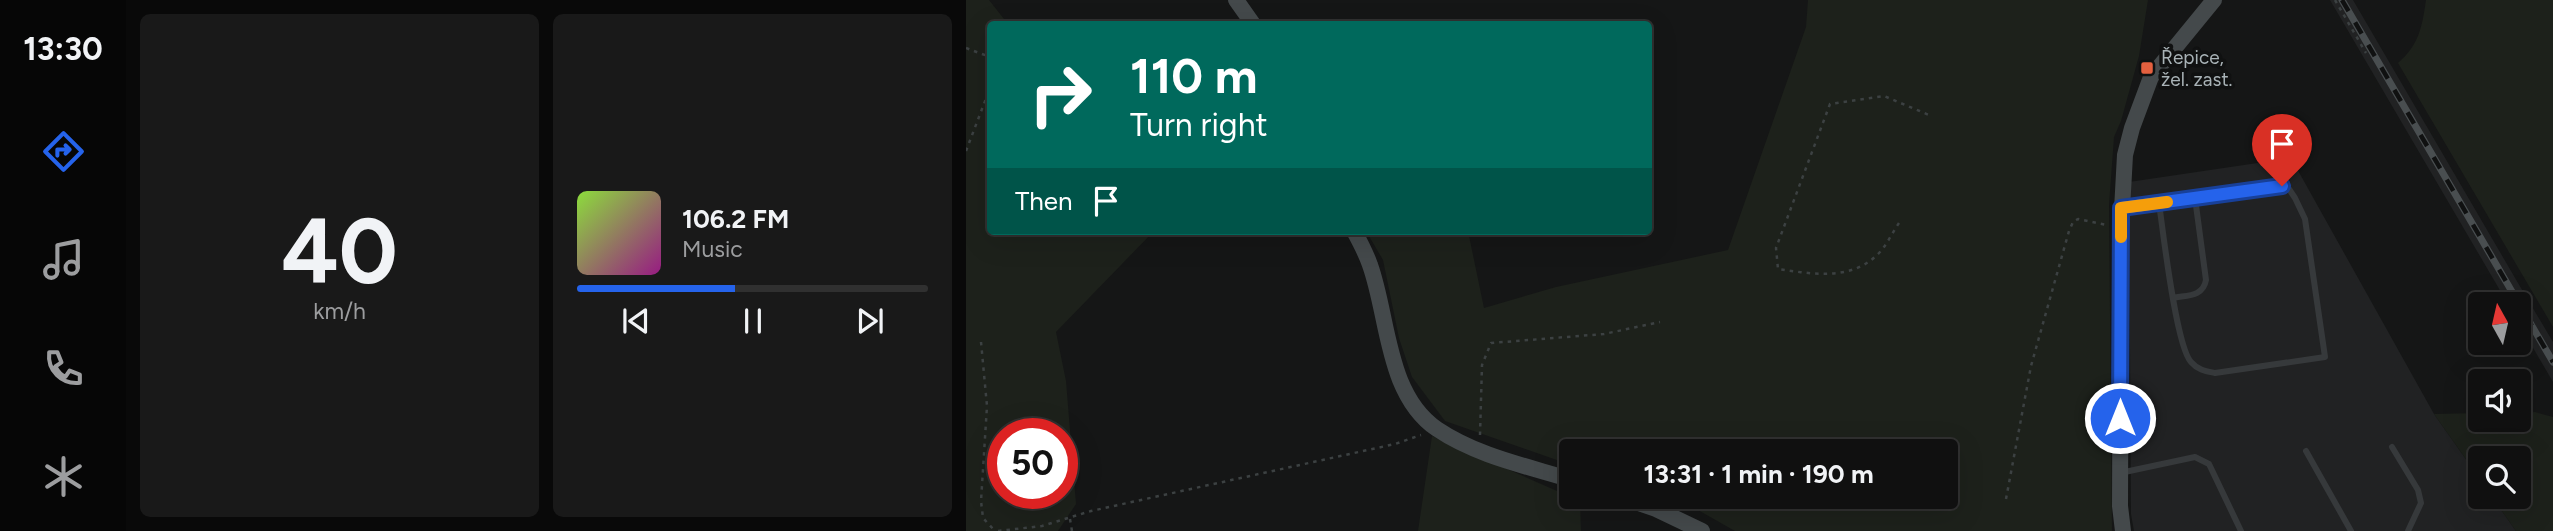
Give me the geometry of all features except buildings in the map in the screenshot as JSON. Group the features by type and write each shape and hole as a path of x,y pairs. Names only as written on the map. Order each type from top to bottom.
{"main road":[{"path":"1236,0 1251,21"},
{"path":"2123,531 2120,506 2121,208 2125,155 2151,77 2214,0"},
{"path":"1356,235 1370,264 1397,371 1405,390 1424,418 1438,430 1481,452 1559,477"},
{"path":"1657,509 1702,531"}],"lane":[{"path":"2121,208 2282,186 2289,190 2305,219 2325,357 2215,373 2201,371 2189,361 2173,298 2159,203"},
{"path":"2173,298 2199,293 2205,287 2195,198"},
{"path":"2392,447 2418,490 2421,503 2408,531"},
{"path":"2306,451 2351,531"},
{"path":"2120,473 2195,457 2208,464 2241,531"}],"path":[{"path":"2335,0 2366,52"},
{"path":"966,48 987,56"},
{"path":"966,151 987,96"},
{"path":"1899,223 1877,255 1846,273 1812,274 1778,269 1776,248 1830,104 1884,96 1929,115"},
{"path":"2007,499 2031,366 2069,231 2077,219 2121,228"},
{"path":"1481,452 1479,417 1482,365 1491,343 1604,334 1660,322"},
{"path":"981,342 987,406 981,501 983,518 997,531 1042,526 1091,511 1395,443 1438,430"},
{"path":"1070,519 1072,531"}],"shaded area":[{"path":"966,0 989,0 1006,21 987,21 987,235 1150,235 1056,332 1066,381 1069,418 987,418 987,509 1073,509 1058,531 966,531"},
{"path":"1808,0 2148,0 2139,56 2114,137 2109,205 2112,531 1735,531 1696,509 1958,509 1958,439 1559,439 1559,461 1445,421 1412,377 1399,338 1383,260 1368,235 1469,235 1484,308 1556,287 1728,250 1806,27"},
{"path":"2330,0 2353,0 2524,292 2501,292"},
{"path":"2426,0 2553,0 2553,327 2398,63 2411,49 2418,35"},
{"path":"2291,158 2434,414 2468,462 2468,509 2500,509 2516,531 2134,531 2131,514 2129,182"},
{"path":"2531,304 2553,342 2553,382 2531,344"},
{"path":"2531,412 2553,417 2553,531 2516,531 2500,509 2531,509 2531,446 2468,446 2468,462 2434,414 2468,413 2468,432 2531,432"},
{"path":"1432,436 1559,492 1559,509 1580,509 1581,531 1418,531"}],"railway":[{"path":"2342,0 2553,362"}],"slow traffic":[{"path":"2121,237 2121,208 2167,202"}],"place":[{"name":"Řepice, žel. zast.","path":"2147,68"}],"route":[{"path":"2120,418 2121,208 2282,186"}]}
